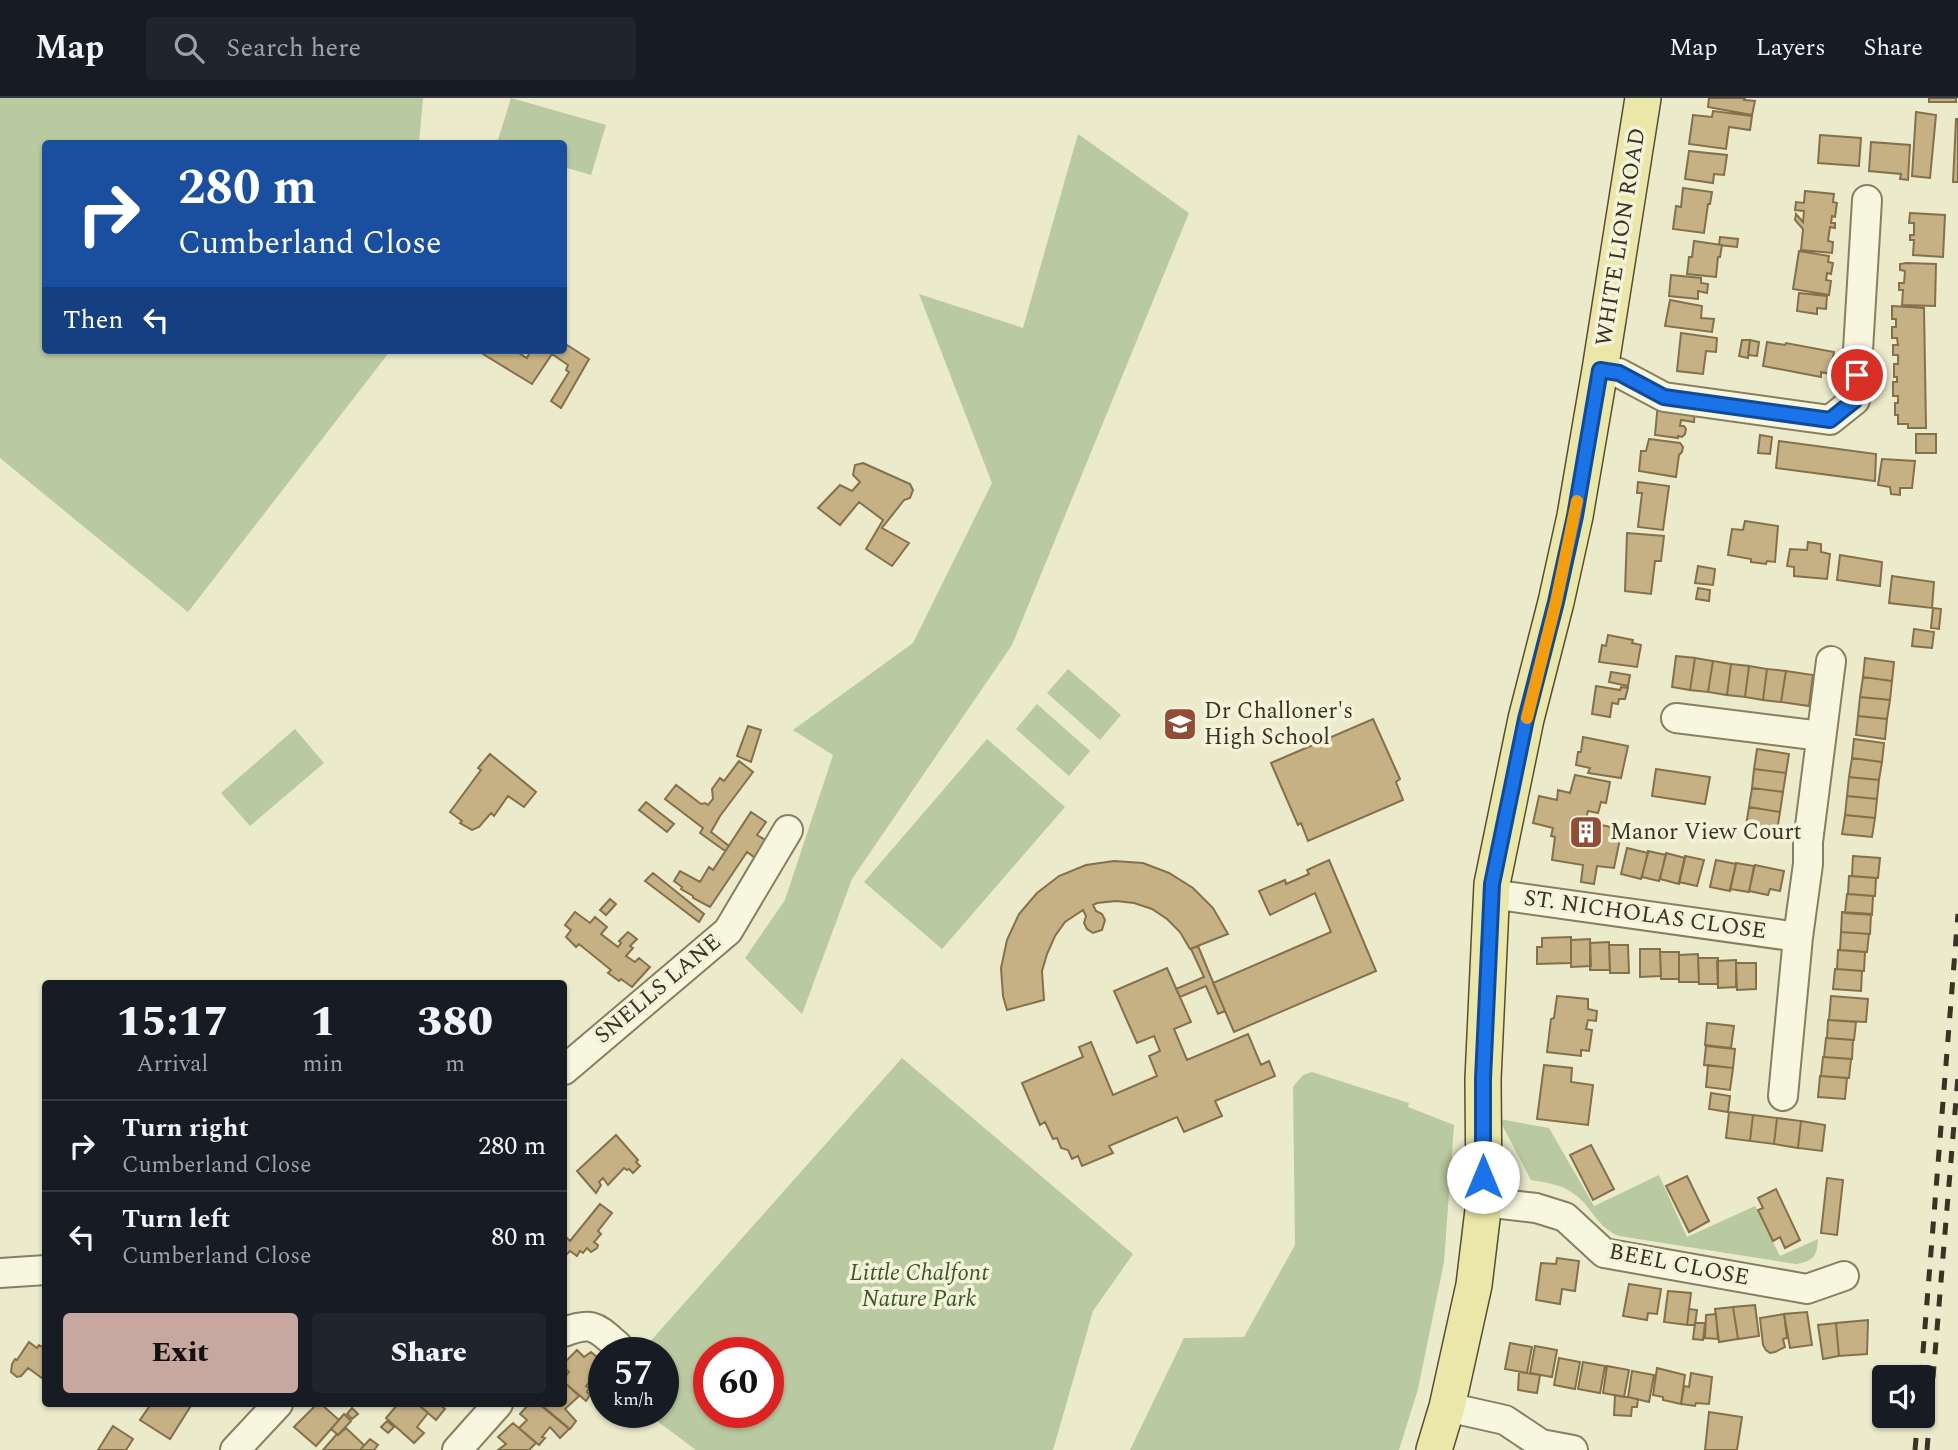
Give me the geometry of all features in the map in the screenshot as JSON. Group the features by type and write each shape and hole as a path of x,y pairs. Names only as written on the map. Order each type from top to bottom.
{"main road":[{"name":"WHITE LION ROAD","path":"1434,1450 1447,1407 1474,1284 1484,1202 1483,1079 1492,884 1526,719 1575,516 1643,98"}],"street":[{"path":"1600,370 1619,373 1664,397 1830,420 1855,400 1867,200"},
{"name":"ST. NICHOLAS CLOSE","path":"1783,1096 1798,937 1808,864 1808,842 1831,661"},
{"path":"1676,718 1821,736"},
{"name":"SNELLS LANE","path":"567,1067 728,930 788,830"},
{"name":"ST. NICHOLAS CLOSE","path":"1491,894 1798,937"},
{"name":"BEEL CLOSE","path":"1484,1202 1536,1208 1564,1217 1604,1253 1807,1289 1844,1276"},
{"path":"0,1273 42,1270"},
{"path":"567,1331 580,1326 597,1328 608,1337"},
{"path":"235,1450 275,1407"},
{"path":"457,1450 495,1407"},
{"path":"1447,1407 1505,1420 1541,1444 1573,1450"}],"green space":[{"path":"0,98 423,98 419,140 42,140 42,354 388,354 188,612 0,458"},
{"path":"511,98 606,125 591,175 567,168 567,140 498,140"},
{"path":"1078,134 1189,213 1012,645 852,879 802,1014 745,958 785,900 833,755 793,730 913,643 992,483 919,294 1023,328"},
{"path":"1068,669 1121,715 1100,740 1047,693"},
{"path":"1037,704 1090,751 1069,776 1016,729"},
{"path":"295,729 324,763 250,826 221,793"},
{"path":"987,739 1065,807 942,949 864,882"},
{"name":"Little Chalfont Nature Park","path":"902,1058 1133,1254 1093,1311 1053,1450 696,1450 666,1428 679,1428 679,1337 654,1337"},
{"path":"1312,1072 1409,1103 1408,1107 1454,1125 1444,1262 1418,1389 1399,1450 1130,1450 1184,1338 1244,1337 1295,1245 1293,1087 1303,1075"},
{"path":"1499,1119 1549,1128 1594,1206 1659,1175 1687,1237 1755,1206 1780,1256 1818,1239 1817,1250 1811,1259 1796,1264 1619,1236 1599,1222 1580,1199 1569,1191 1554,1184 1531,1180"}],"building":[{"path":"1709,98 1745,98 1744,100 1755,101 1752,115 1708,107"},
{"path":"1929,98 1956,98 1956,102 1929,102"},
{"path":"1713,111 1752,116 1750,130 1729,127 1726,149 1689,144 1693,115 1712,117"},
{"path":"1916,112 1936,115 1930,178 1912,176"},
{"path":"1956,119 1958,182 1953,182"},
{"path":"1820,135 1861,138 1859,166 1818,163"},
{"path":"1871,142 1910,145 1908,180 1900,179 1901,174 1869,171"},
{"path":"1689,151 1727,155 1724,175 1714,174 1713,183 1685,179"},
{"path":"1683,188 1712,192 1704,233 1673,229 1676,206 1681,207"},
{"path":"1805,191 1834,194 1833,202 1837,203 1835,217 1832,216 1831,223 1835,223 1835,228 1830,227 1828,241 1833,242 1832,253 1801,250 1803,229 1795,220 1796,214 1803,222 1804,211 1795,210 1796,202 1804,203"},
{"path":"1910,213 1945,215 1943,257 1913,255 1914,240 1910,240 1910,235 1914,235 1914,223 1909,223"},
{"path":"1720,237 1738,239 1737,247 1719,245"},
{"path":"1694,241 1722,245 1716,277 1687,274"},
{"path":"1799,251 1829,256 1828,262 1833,263 1831,274 1827,273 1826,280 1831,281 1829,295 1793,289"},
{"path":"1900,264 1936,264 1935,306 1902,305 1903,290 1899,290 1899,283 1904,283 1905,271 1900,270"},
{"path":"1671,275 1701,278 1701,283 1708,284 1707,293 1698,291 1698,299 1669,296"},
{"path":"1799,293 1827,296 1826,309 1817,308 1817,314 1797,311"},
{"path":"1670,300 1702,306 1701,318 1714,319 1712,332 1665,326"},
{"path":"1892,306 1924,308 1926,428 1908,428 1908,424 1898,424 1898,415 1895,415 1898,396 1893,396 1893,382 1897,382 1897,377 1894,377 1894,364 1898,364 1898,355 1893,355 1893,345 1898,345 1897,338 1892,338 1892,327 1896,327 1896,319 1892,319"},
{"path":"1681,333 1717,338 1716,352 1706,351 1703,374 1677,371"},
{"path":"1742,340 1750,340 1748,358 1739,356"},
{"path":"1750,340 1759,342 1757,356 1748,355"},
{"path":"1767,342 1834,352 1830,374 1821,372 1821,377 1763,366"},
{"path":"567,345 589,359 561,408 551,401 569,372 566,370 568,365 552,354 567,354"},
{"path":"483,354 520,354 527,358 529,354 552,354 532,384"},
{"path":"1658,403 1695,409 1694,422 1681,420 1680,426 1686,429 1682,437 1655,435"},
{"path":"1916,434 1936,434 1936,453 1916,453"},
{"path":"1760,435 1772,437 1770,454 1758,453"},
{"path":"1649,439 1680,443 1683,447 1676,477 1639,471 1641,451 1646,451"},
{"path":"1779,441 1876,454 1875,481 1776,468"},
{"path":"1882,459 1915,461 1912,488 1900,488 1900,495 1891,494 1890,487 1878,485"},
{"path":"863,463 910,484 913,490 910,498 904,500 882,528 909,543 892,566 866,549 883,520 859,502 840,525 818,508 840,485 852,491 860,482 853,475 855,465"},
{"path":"1638,482 1669,486 1663,530 1638,527 1642,493 1637,493"},
{"path":"1745,521 1778,526 1775,562 1751,562 1751,559 1728,555 1732,529 1743,530"},
{"path":"1627,533 1664,536 1661,561 1655,561 1651,594 1625,591"},
{"path":"1808,542 1821,544 1821,552 1830,554 1827,579 1794,576 1794,567 1787,566 1790,549 1807,550"},
{"path":"1840,555 1882,562 1880,586 1837,580"},
{"path":"1698,566 1715,569 1713,585 1695,583"},
{"path":"1892,576 1934,582 1932,608 1889,603"},
{"path":"1698,588 1710,590 1709,601 1696,599"},
{"path":"1933,608 1941,609 1939,629 1931,628"},
{"path":"1914,629 1934,632 1932,648 1912,646"},
{"path":"1608,635 1633,640 1632,643 1641,645 1637,667 1599,662 1602,645 1606,646"},
{"path":"1676,656 1695,658 1690,690 1672,687"},
{"path":"1695,658 1713,661 1708,692 1690,690"},
{"path":"1865,658 1894,662 1892,681 1863,677"},
{"path":"1713,661 1731,664 1727,695 1708,692"},
{"path":"1731,664 1749,666 1745,697 1727,695"},
{"path":"1749,666 1767,669 1763,700 1745,697"},
{"path":"1767,669 1786,671 1781,702 1763,700"},
{"path":"1786,671 1813,675 1809,706 1781,702"},
{"path":"1611,672 1630,675 1628,686 1609,682"},
{"path":"1863,677 1892,681 1890,700 1860,697"},
{"path":"1596,686 1620,690 1621,687 1628,688 1625,699 1619,699 1618,704 1612,703 1610,717 1592,714"},
{"path":"1860,697 1890,700 1887,719 1858,716"},
{"path":"1858,716 1887,719 1885,739 1856,735"},
{"path":"1373,719 1400,779 1396,782 1403,800 1308,841 1301,823 1298,825 1271,763"},
{"path":"748,726 761,730 751,762 737,756"},
{"path":"1583,737 1628,746 1621,778 1588,773 1590,768 1576,765"},
{"path":"1854,739 1884,743 1882,762 1852,758"},
{"path":"1757,749 1789,754 1786,773 1754,769"},
{"path":"490,754 536,792 524,807 508,796 494,816 491,813 479,827 472,830 460,823 462,821 450,812"},
{"path":"1852,758 1882,762 1879,780 1849,777"},
{"path":"739,761 753,772 711,832 729,846 725,851 700,833 703,828 665,799 676,785 701,804 708,805 713,799 712,789 720,778 724,781"},
{"path":"1656,769 1710,777 1705,804 1652,796"},
{"path":"1754,769 1786,773 1783,792 1752,788"},
{"name":"Manor View Court","path":"1575,775 1610,782 1606,803 1601,802 1598,813 1588,811 1585,822 1622,829 1614,868 1597,866 1594,884 1581,882 1583,865 1552,860 1555,837 1551,836 1553,828 1533,823 1539,796 1557,800 1558,790 1570,793"},
{"path":"1849,777 1879,780 1877,799 1847,796"},
{"path":"1752,788 1783,792 1780,812 1749,807"},
{"path":"1847,796 1877,799 1875,818 1845,815"},
{"path":"646,802 674,824 667,832 639,810"},
{"path":"1749,807 1780,812 1777,831 1746,826"},
{"path":"751,812 766,822 757,835 769,842 758,860 747,852 710,907 681,889 674,881 680,871 700,882 709,867 713,870"},
{"path":"1845,815 1875,818 1872,837 1842,834"},
{"path":"1627,848 1648,853 1641,879 1621,874"},
{"path":"1648,851 1666,855 1659,881 1642,877"},
{"path":"1666,853 1685,858 1679,884 1660,879"},
{"path":"1685,856 1704,860 1697,886 1679,882"},
{"path":"1853,856 1880,858 1878,878 1852,876"},
{"path":"1329,860 1376,971 1234,1032 1213,983 1331,932 1315,893 1270,915 1259,891 1309,874 1307,870"},
{"path":"1716,860 1736,864 1730,891 1710,887"},
{"path":"1114,861 1143,863 1169,873 1193,888 1213,908 1228,934 1190,949 1180,932 1152,909 1116,901 1097,903 1093,905 1105,920 1102,930 1093,933 1087,929 1083,910 1065,922 1055,936 1042,971 1044,1000 1007,1010 1001,968 1007,940 1019,914 1037,893 1059,876 1086,865"},
{"path":"1736,863 1754,866 1749,892 1730,889"},
{"path":"1755,865 1784,871 1780,891 1770,889 1768,895 1749,891"},
{"path":"653,873 704,914 699,922 645,881"},
{"path":"1849,876 1876,878 1875,896 1848,894"},
{"path":"1847,894 1873,896 1872,915 1845,913"},
{"path":"610,899 616,904 606,915 600,910"},
{"path":"575,912 590,923 595,917 607,927 601,934 618,947 621,943 619,941 628,932 637,939 626,956 635,962 639,958 650,967 632,987 608,973 611,970 579,944 576,947 566,937 571,930 565,925"},
{"path":"1842,912 1871,914 1870,934 1841,932"},
{"path":"1841,932 1869,934 1867,952 1840,950"},
{"path":"1571,937 1571,963 1537,964 1537,947 1542,947 1542,938"},
{"path":"1590,939 1591,966 1571,967 1571,940"},
{"path":"1609,942 1610,970 1590,970 1590,943"},
{"path":"1609,945 1628,945 1629,973 1610,973"},
{"path":"1198,946 1225,1011 1218,1014 1206,986 1180,997 1176,989 1204,977 1191,949"},
{"path":"1640,949 1660,949 1661,976 1640,977"},
{"path":"1838,950 1865,952 1864,971 1837,969"},
{"path":"1660,952 1679,952 1679,979 1661,979"},
{"path":"1698,954 1699,982 1679,982 1679,955"},
{"path":"1698,958 1718,958 1718,984 1699,984"},
{"path":"1736,960 1736,987 1718,988 1717,961"},
{"path":"1736,963 1756,963 1756,989 1737,990"},
{"path":"1167,968 1191,1022 1174,1029 1187,1060 1248,1034 1261,1065 1269,1061 1275,1076 1215,1101 1222,1116 1184,1132 1177,1117 1109,1146 1113,1153 1082,1166 1078,1156 1072,1159 1068,1150 1061,1148 1057,1138 1053,1139 1045,1122 1040,1125 1022,1083 1083,1057 1079,1047 1091,1042 1113,1095 1157,1076 1149,1056 1160,1051 1154,1036 1137,1043 1114,991"},
{"path":"1835,969 1862,971 1861,991 1833,989"},
{"path":"1557,996 1588,999 1588,1009 1597,1011 1596,1021 1588,1020 1586,1029 1592,1030 1589,1051 1581,1050 1581,1056 1547,1052"},
{"path":"1831,996 1868,999 1866,1022 1829,1020"},
{"path":"1828,1020 1856,1022 1854,1040 1827,1038"},
{"path":"1707,1023 1734,1026 1731,1048 1705,1045"},
{"path":"1826,1038 1853,1040 1852,1059 1824,1057"},
{"path":"1706,1046 1735,1049 1733,1068 1704,1065"},
{"path":"1823,1057 1851,1059 1849,1078 1821,1076"},
{"path":"1544,1065 1572,1068 1571,1082 1593,1085 1588,1125 1537,1119"},
{"path":"1708,1065 1733,1068 1730,1090 1706,1087"},
{"path":"1820,1076 1847,1078 1845,1099 1818,1097"},
{"path":"1711,1093 1730,1096 1728,1112 1709,1109"},
{"path":"1729,1112 1753,1115 1750,1141 1726,1138"},
{"path":"1753,1115 1777,1118 1774,1144 1750,1141"},
{"path":"1777,1118 1801,1121 1798,1148 1774,1144"},
{"path":"1801,1121 1825,1125 1822,1151 1798,1148"},
{"path":"616,1135 640,1166 633,1173 624,1168 608,1185 603,1178 596,1193 577,1171"},
{"path":"1591,1145 1614,1189 1593,1200 1570,1155"},
{"path":"1687,1176 1709,1221 1689,1232 1666,1186"},
{"path":"1827,1178 1843,1180 1837,1235 1821,1233"},
{"path":"1776,1189 1800,1240 1785,1248 1780,1237 1773,1241 1758,1210 1763,1208 1758,1198"},
{"path":"600,1204 612,1213 598,1231 601,1234 594,1242 598,1245 597,1248 591,1252 587,1248 577,1256 570,1251 567,1254 567,1238 570,1241"},
{"path":"1557,1258 1579,1261 1575,1291 1562,1289 1560,1304 1536,1300 1541,1263 1556,1264"},
{"path":"1629,1284 1661,1289 1657,1314 1648,1313 1647,1320 1623,1316"},
{"path":"1668,1291 1691,1293 1687,1325 1664,1322"},
{"path":"1755,1305 1759,1336 1738,1339 1733,1307"},
{"path":"1733,1307 1738,1339 1719,1342 1715,1309"},
{"path":"1689,1309 1697,1310 1695,1325 1687,1325"},
{"path":"1807,1312 1812,1345 1790,1348 1784,1314"},
{"path":"1716,1314 1718,1339 1705,1338 1706,1315"},
{"path":"1784,1314 1787,1338 1783,1339 1785,1347 1770,1353 1763,1345 1760,1318"},
{"path":"1868,1320 1867,1354 1839,1356 1836,1323"},
{"path":"1695,1323 1705,1323 1703,1340 1693,1339"},
{"path":"1836,1323 1839,1356 1823,1359 1818,1325"},
{"path":"29,1342 37,1348 39,1345 42,1347 42,1378 28,1368 17,1377 11,1372 12,1364"},
{"path":"1510,1343 1532,1347 1527,1373 1505,1369"},
{"path":"1535,1346 1557,1350 1552,1377 1530,1373"},
{"path":"577,1350 584,1357 588,1354 586,1401 567,1385 567,1360"},
{"path":"1559,1358 1580,1362 1575,1389 1554,1385"},
{"path":"1583,1362 1605,1366 1600,1393 1578,1389"},
{"path":"1607,1366 1629,1370 1624,1397 1603,1393"},
{"path":"1657,1368 1685,1375 1681,1404 1653,1395"},
{"path":"1632,1371 1654,1375 1649,1402 1628,1397"},
{"path":"1519,1372 1540,1375 1537,1393 1518,1390"},
{"path":"1691,1373 1712,1377 1709,1404 1681,1404 1684,1386 1689,1387"},
{"path":"567,1385 579,1396 565,1409 576,1421 570,1429 544,1407 567,1407"},
{"path":"1615,1395 1638,1399 1637,1407 1632,1407 1631,1416 1614,1415"},
{"path":"149,1407 190,1407 170,1439 140,1420"},
{"path":"314,1407 324,1407 339,1420 316,1446 294,1427"},
{"path":"395,1407 421,1407 428,1413 417,1427 424,1433 414,1443 386,1418"},
{"path":"421,1407 445,1409 436,1420"},
{"path":"526,1407 543,1407 569,1429 560,1438 550,1427 539,1445 519,1428 527,1420 520,1414"},
{"path":"352,1408 358,1414 352,1419 347,1414"},
{"path":"1709,1412 1742,1417 1737,1450 1705,1450"},
{"path":"344,1414 351,1421 338,1435 331,1429"},
{"path":"387,1421 394,1427 388,1433 381,1427"},
{"path":"513,1423 536,1443 529,1450 498,1450 506,1444 498,1437"},
{"path":"113,1426 133,1439 126,1450 98,1450"},
{"path":"346,1428 364,1445 360,1450 323,1450 337,1434"},
{"path":"370,1439 378,1445 374,1450 360,1450"}],"railway":[{"path":"1922,1365 1958,914"},
{"path":"1927,1450 1958,1076"},
{"path":"1915,1450 1917,1428"}],"slow traffic":[{"path":"1527,718 1556,602 1577,501"}],"place":[{"name":"Dr Challoner's High School","path":"1180,724"},
{"name":"Manor View Court","path":"1586,832"}],"route":[{"path":"1483,1177 1483,1079 1492,884 1526,719 1575,516 1600,370 1619,373 1664,397 1830,420 1855,400 1857,375"}]}
